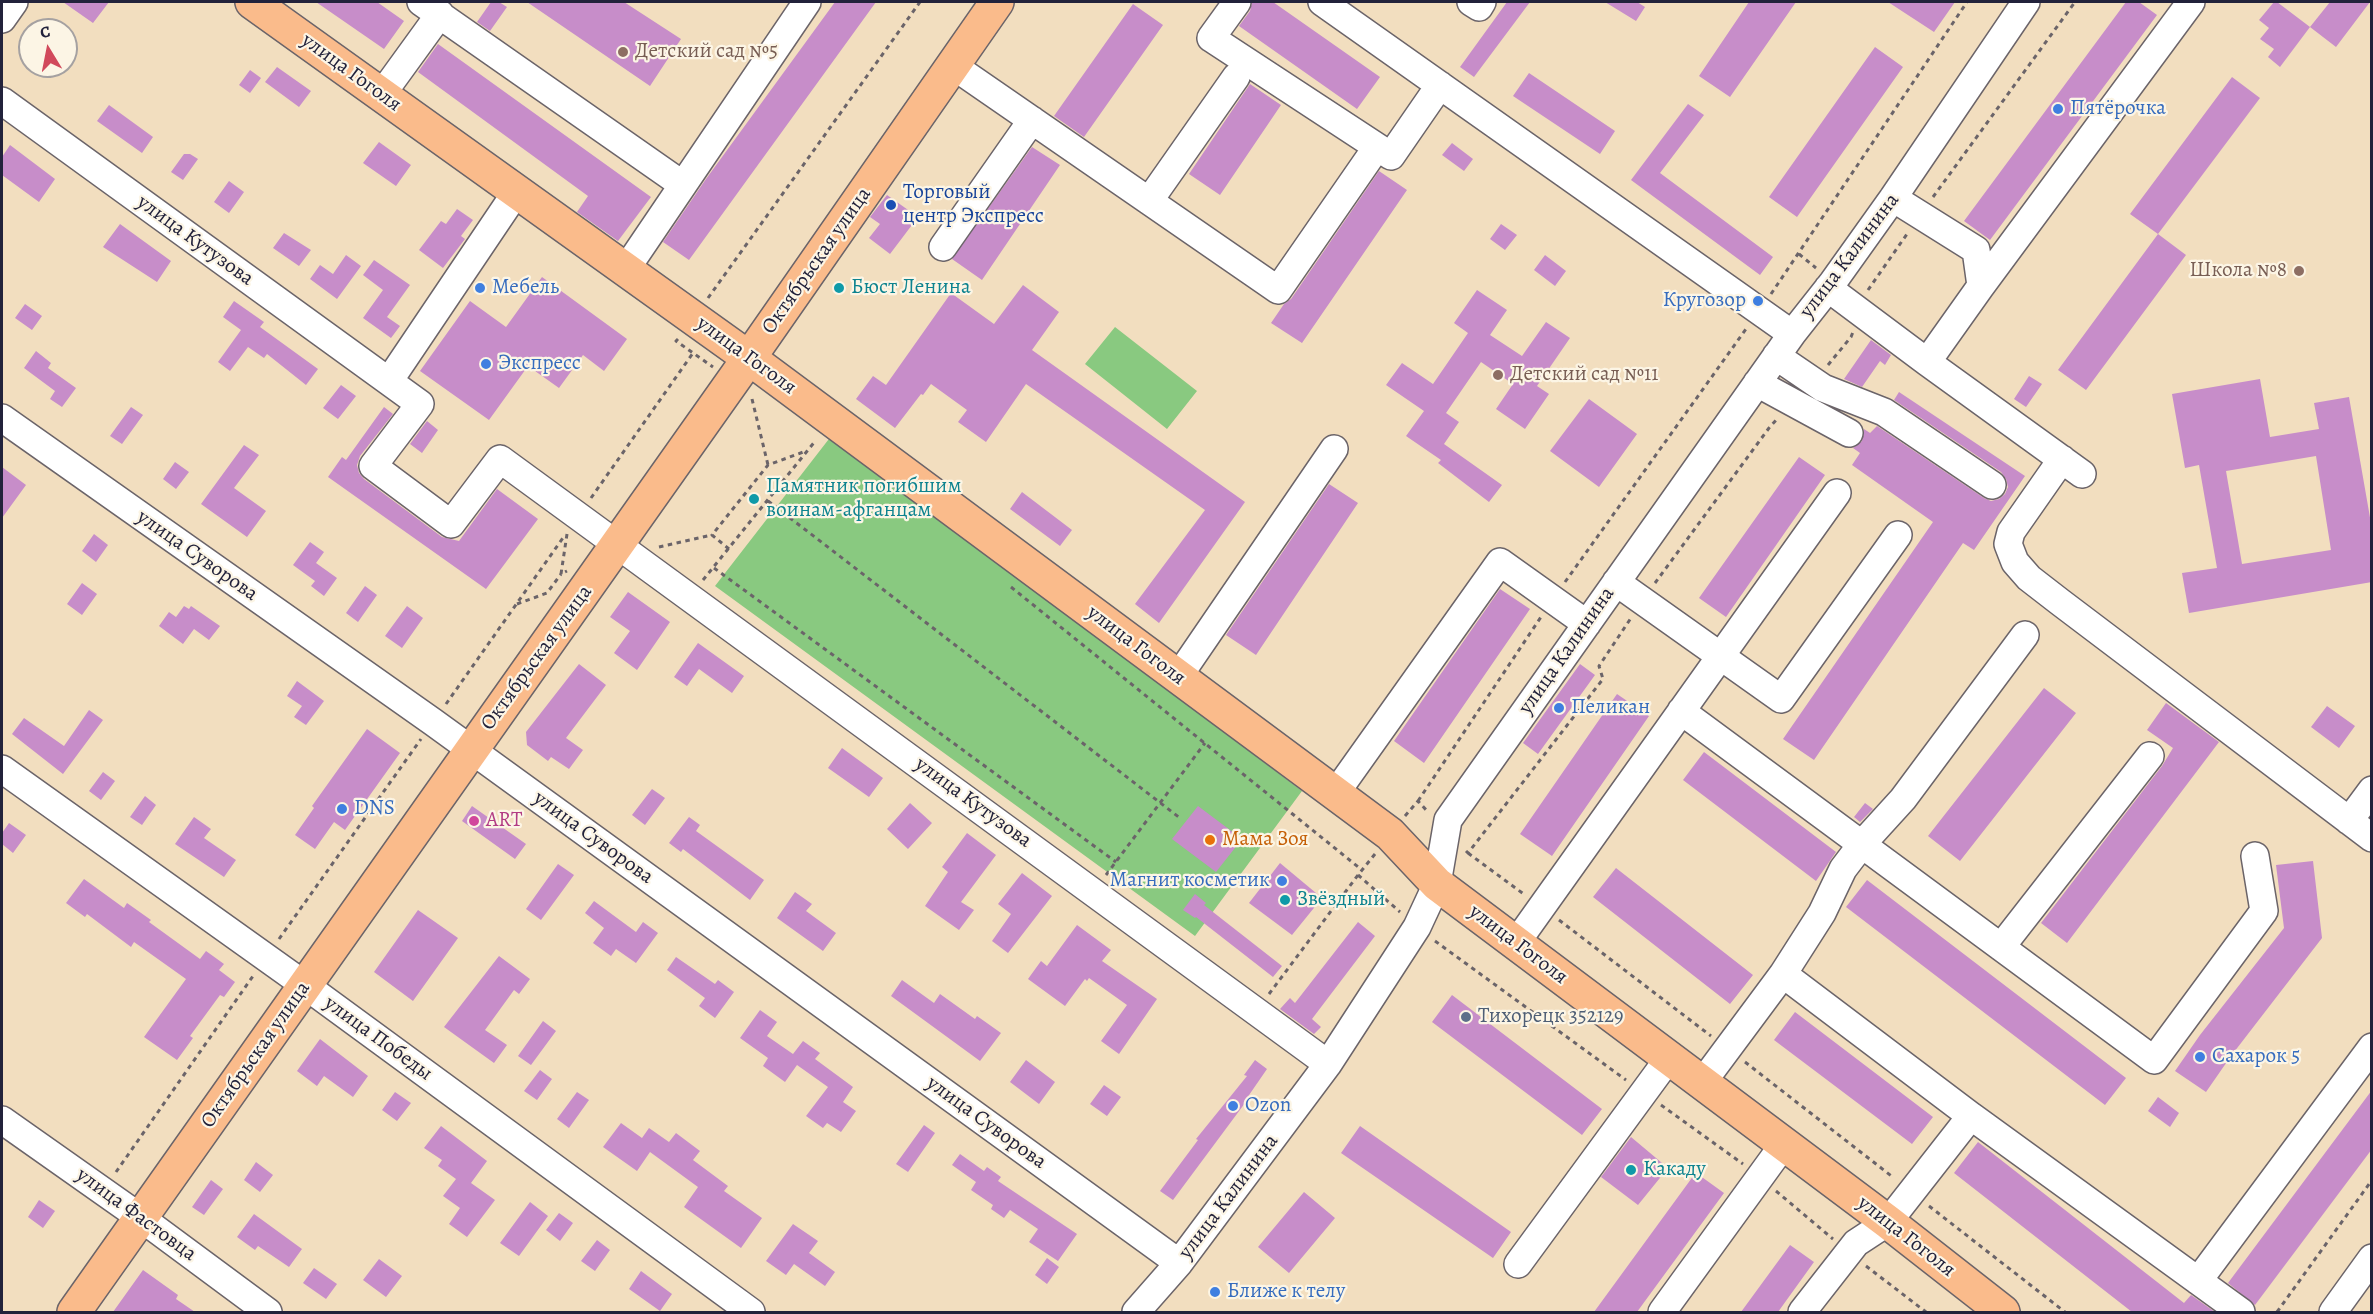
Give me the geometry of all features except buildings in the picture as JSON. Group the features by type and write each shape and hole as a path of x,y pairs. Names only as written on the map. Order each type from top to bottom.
{"main road":[{"name":"улица Гоголя","path":"252,2 749,358 1390,834 1437,884 1888,1222 2003,1312"},
{"name":"Октябрьская улица","path":"74,1312 749,358 952,65 984,9"}],"street":[{"path":"2,19 14,2"},
{"path":"626,269 807,2"},
{"path":"1237,2 1211,38 1391,156 1440,85"},
{"path":"1322,2 1792,333"},
{"path":"1471,2 1479,7 1482,2"},
{"name":"улица Калинина","path":"1136,1312 1179,1263 1328,1064 1417,927 1437,884 1448,820 1792,333 1828,288 1893,198 2026,2"},
{"path":"1927,362 2191,2"},
{"path":"382,94 430,8 682,185"},
{"path":"952,65 1278,290 1377,147"},
{"path":"1149,201 1236,77"},
{"name":"улица Кутузова","path":"2,101 420,404 373,466 452,524 500,459 1328,1064"},
{"path":"943,247 1032,120"},
{"path":"389,381 517,191"},
{"path":"1893,198 1976,250 1981,286"},
{"path":"1828,288 2072,466 2011,532 2008,544 2015,562 2030,578 2372,838"},
{"path":"1776,356 1823,388 1884,412 1992,485"},
{"path":"1757,383 1849,433"},
{"name":"улица Суворова","path":"2,418 433,722 1179,1263"},
{"path":"1178,677 1334,448"},
{"path":"1516,943 1837,493"},
{"path":"1616,582 1781,699 1898,535"},
{"path":"1335,794 1500,562 1587,624"},
{"path":"1702,1083 1783,974 1822,913 1843,869 1862,844 1903,799 2025,635"},
{"path":"1681,711 2154,1060 2264,912 2254,856"},
{"path":"2001,947 2150,756"},
{"name":"улица Победы","path":"2,769 306,986 751,1312"},
{"path":"2349,821 2372,790"},
{"path":"1783,974 1971,1116 2241,1312"},
{"path":"2198,1281 2372,1047"},
{"path":"1518,1264 1669,1058"},
{"path":"1802,1312 1856,1243 1888,1222 1971,1116"},
{"name":"улица Фастовца","path":"2,1120 141,1218 268,1312"},
{"path":"1662,1312 1784,1144"},
{"path":"2332,1312 2372,1258"}],"path":[{"path":"708,298 920,2"},
{"path":"1418,801 1552,600 1800,254 1967,2"},
{"path":"1868,291 1920,215 2075,2"},
{"path":"102,1191 693,353"},
{"path":"751,394 768,465"},
{"path":"690,597 821,434"},
{"path":"656,548 712,535 768,465 807,450"},
{"path":"768,501 1180,818"},
{"path":"712,535 729,549"},
{"path":"714,568 1116,862"},
{"path":"516,604 547,593 561,574"},
{"path":"1004,581 1362,870"},
{"path":"1094,891 1205,743"},
{"path":"1468,853 1727,1049 2065,1312"},
{"path":"1257,1010 1358,876"},
{"path":"1417,927 1760,1177 1849,1252 1926,1312"},
{"path":"2277,1312 2372,1180"}],"green space":[{"path":"1115,327 1197,391 1167,429 1085,364"},
{"path":"832,435 1302,791 1195,936 715,586"}],"place":[{"name":"Детский сад №5","path":"623,52"},
{"name":"Пятёрочка","path":"2058,109"},
{"name":"Торговый центр Экспресс","path":"891,205"},
{"name":"Школа №8","path":"2299,271"},
{"name":"Мебель","path":"480,288"},
{"name":"Бюст Ленина","path":"839,288"},
{"name":"Кругозор","path":"1758,301"},
{"name":"Экспресс","path":"486,364"},
{"name":"Детский сад №11","path":"1498,375"},
{"name":"Памятник погибшим воинам-афганцам","path":"754,499"},
{"name":"Пеликан","path":"1559,708"},
{"name":"DNS","path":"342,809"},
{"name":"ART","path":"474,821"},
{"name":"Мама Зоя","path":"1210,840"},
{"name":"Магнит косметик","path":"1282,881"},
{"name":"Звёздный","path":"1285,900"},
{"name":"Тихорецк 352129","path":"1466,1017"},
{"name":"Сахарок 5","path":"2200,1057"},
{"name":"Ozon","path":"1233,1106"},
{"name":"Какаду","path":"1631,1170"},
{"name":"Ближе к телу","path":"1215,1292"}]}
